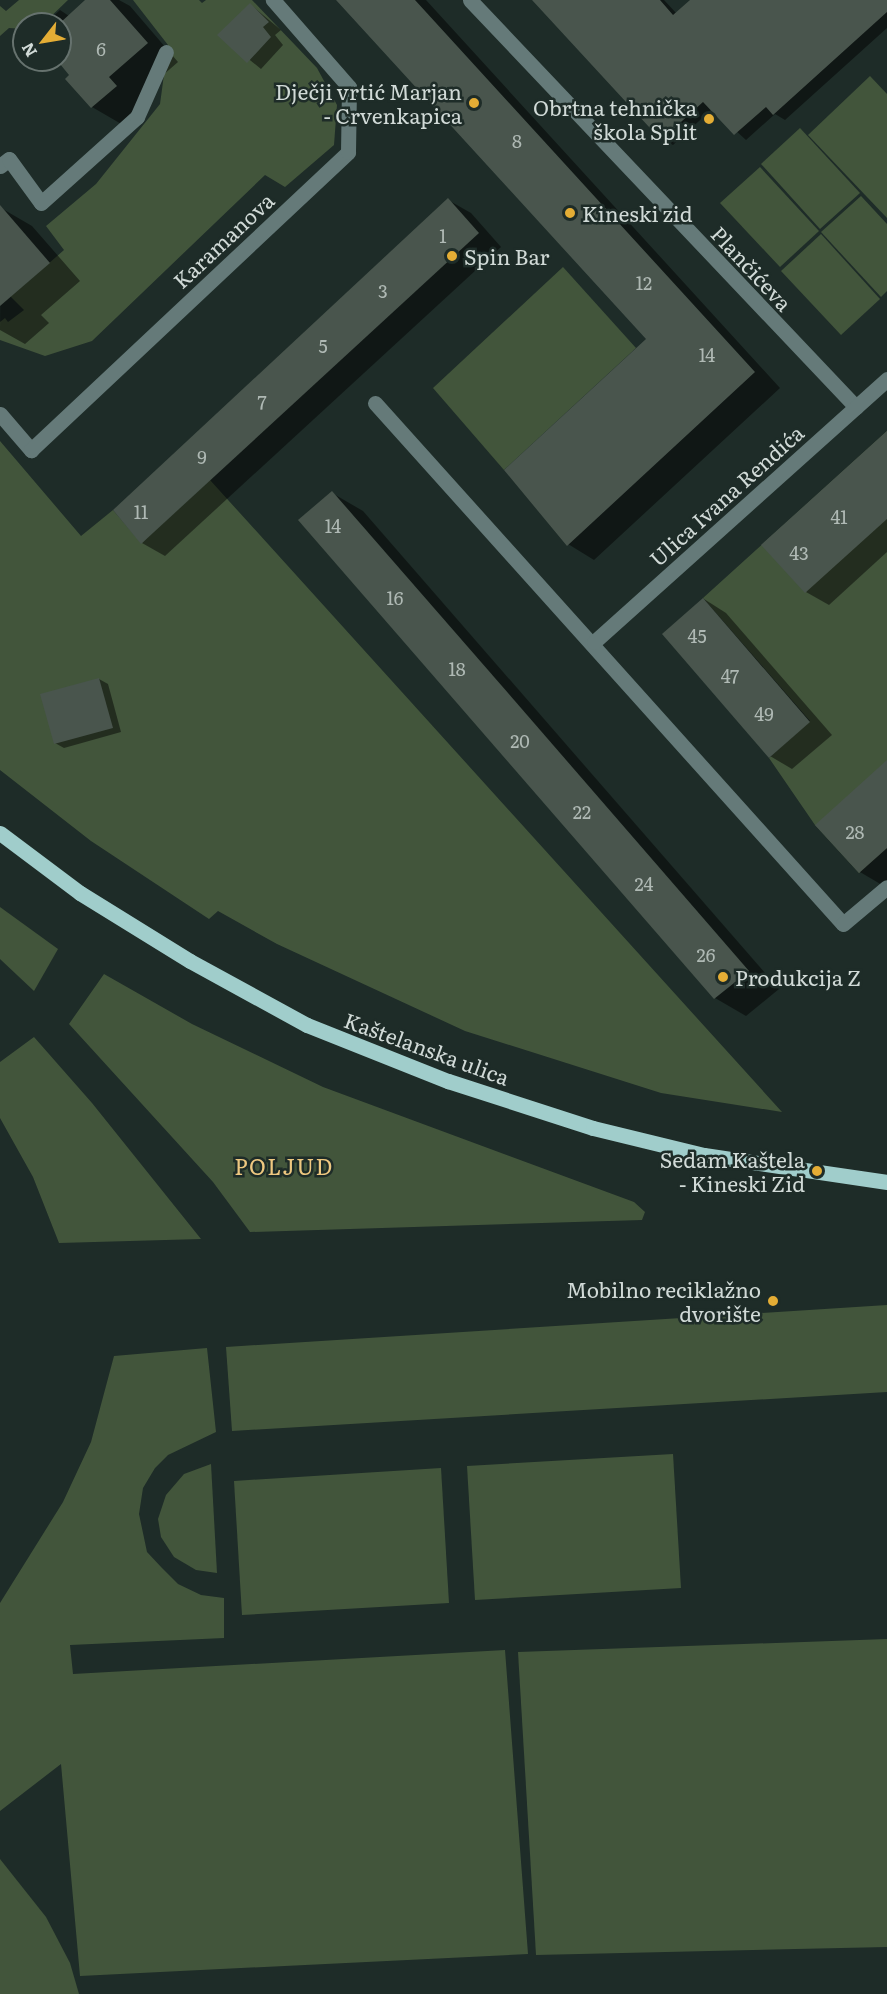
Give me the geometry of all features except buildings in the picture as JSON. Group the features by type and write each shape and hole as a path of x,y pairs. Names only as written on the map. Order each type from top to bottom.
{"main road":[{"name":"Kaštelanska ulica","path":"0,833 80,893 190,961 307,1025 448,1081 593,1128 704,1155 887,1182"}],"street":[{"name":"Karamanova","path":"0,414 31,450 348,152 349,87 273,0"},
{"name":"Plančićeva","path":"470,0 856,407"},
{"path":"0,166 9,159 42,203 137,117 166,52"},
{"name":"Ulica Ivana Rendića","path":"594,642 887,379"},
{"path":"375,403 594,642 843,924 887,886"}],"green space":[{"path":"19,0 68,0 56,12 12,12 12,28 9,28 0,36 0,6 6,11"},
{"path":"133,0 199,0 202,3 206,0 252,0 317,68 337,105 334,145 285,187 265,175 92,341 45,356 0,340 0,322 5,318 8,322 24,310 7,293 24,285 64,250 46,226 96,184 160,104 168,45"},
{"path":"870,76 887,94 887,218 808,135"},
{"path":"800,128 860,193 820,229 761,164"},
{"path":"760,167 819,231 780,267 720,203"},
{"path":"861,196 887,224 887,291 881,297 821,232"},
{"path":"821,234 880,299 841,335 781,271"},
{"path":"563,267 636,348 504,470 433,388"},
{"path":"887,431 887,848 859,873 815,825 769,758 810,721 703,598"},
{"path":"0,441 81,536 113,510 141,543 210,480 782,1112 661,1093 465,1031 277,944 218,911 209,919 91,841 0,770"},
{"path":"0,907 58,949 34,991 0,959"},
{"path":"104,974 192,1024 323,1087 634,1202 645,1212 642,1220 250,1232 213,1182 69,1024"},
{"path":"34,1037 92,1103 201,1239 59,1243 33,1177 0,1118 0,1062"},
{"path":"887,1305 887,1392 232,1431 226,1347"},
{"path":"207,1348 216,1432 168,1455 155,1468 143,1488 139,1514 147,1552 178,1584 201,1595 224,1598 224,1638 70,1645 73,1674 505,1650 528,1954 80,1976 61,1764 0,1811 0,1603 63,1502 91,1442 114,1356"},
{"path":"673,1454 681,1588 475,1600 467,1466"},
{"path":"211,1464 217,1573 196,1570 174,1557 161,1537 158,1519 166,1495 184,1474"},
{"path":"441,1468 449,1603 242,1615 234,1481"},
{"path":"887,1639 887,1947 536,1955 518,1652"},
{"path":"0,1859 46,1917 70,1963 79,1994 0,1994"}],"place":[{"name":"Dječji vrtić Marjan - Crvenkapica","path":"474,103"},
{"name":"Obrtna tehnička škola Split","path":"709,119"},
{"name":"Kineski zid","path":"570,213"},
{"name":"Spin Bar","path":"452,256"},
{"name":"Produkcija Z","path":"723,977"},
{"name":"Sedam Kaštela - Kineski Zid","path":"817,1171"},
{"name":"Mobilno reciklažno dvorište","path":"773,1301"}],"district":[{"name":"POLJUD","path":"284,1166"}]}
